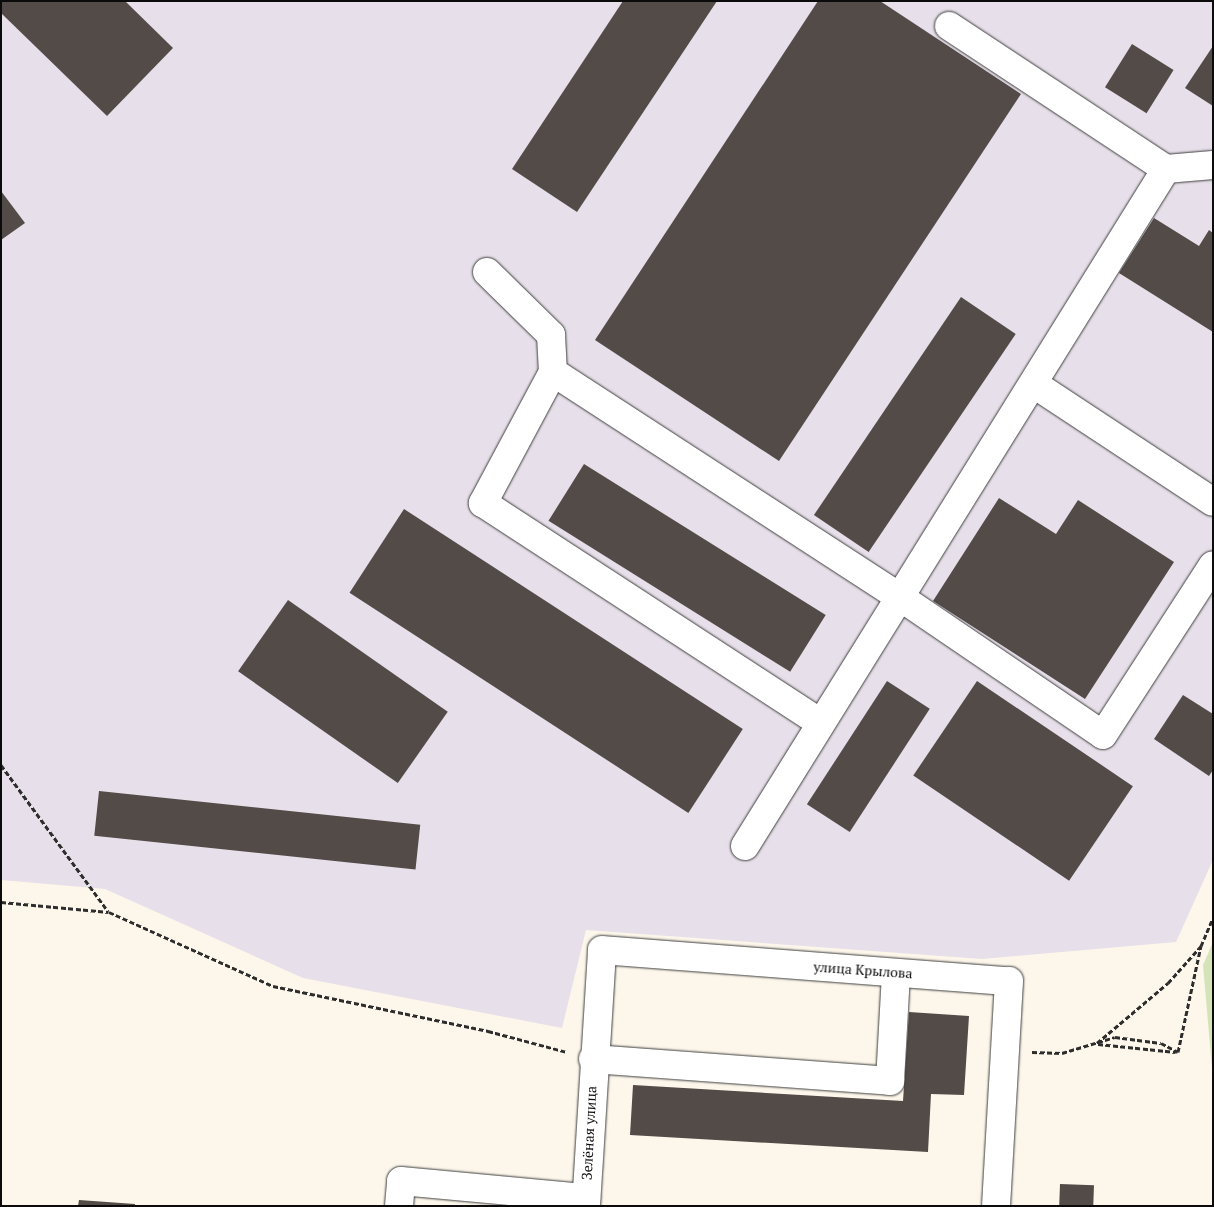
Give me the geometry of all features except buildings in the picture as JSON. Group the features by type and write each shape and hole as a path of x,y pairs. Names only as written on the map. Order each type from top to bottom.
{"street":[{"path":"949,26 1166,169 1213,165"},
{"path":"745,846 1166,169"},
{"path":"487,272 552,334 553,372 483,503 821,723"},
{"path":"553,372 900,597 1103,735 1213,565"},
{"path":"1034,384 1213,502"},
{"name":"улица Крылова","path":"593,1059 602,950 1009,981 996,1206"},
{"path":"593,1059 890,1081 896,973"},
{"name":"Зелёная улица","path":"586,1202 593,1059"},
{"path":"399,1206 401,1182 586,1202"}],"path":[{"path":"1,765 109,912"},
{"path":"1,902 109,912 273,986 488,1031 593,1059"},
{"path":"1178,1052 1200,946 1213,918"},
{"path":"1178,1052 1097,1044 1168,982 1200,946"},
{"path":"1005,1051 1062,1053 1102,1039 1115,1037 1161,1043 1178,1052"}],"shaded area":[{"path":"1,1 1213,1 1213,860 1176,942 982,959 586,930 562,1028 303,978 105,889 1,880"}],"green space":[{"path":"1213,942 1213,1080 1203,965"}]}
